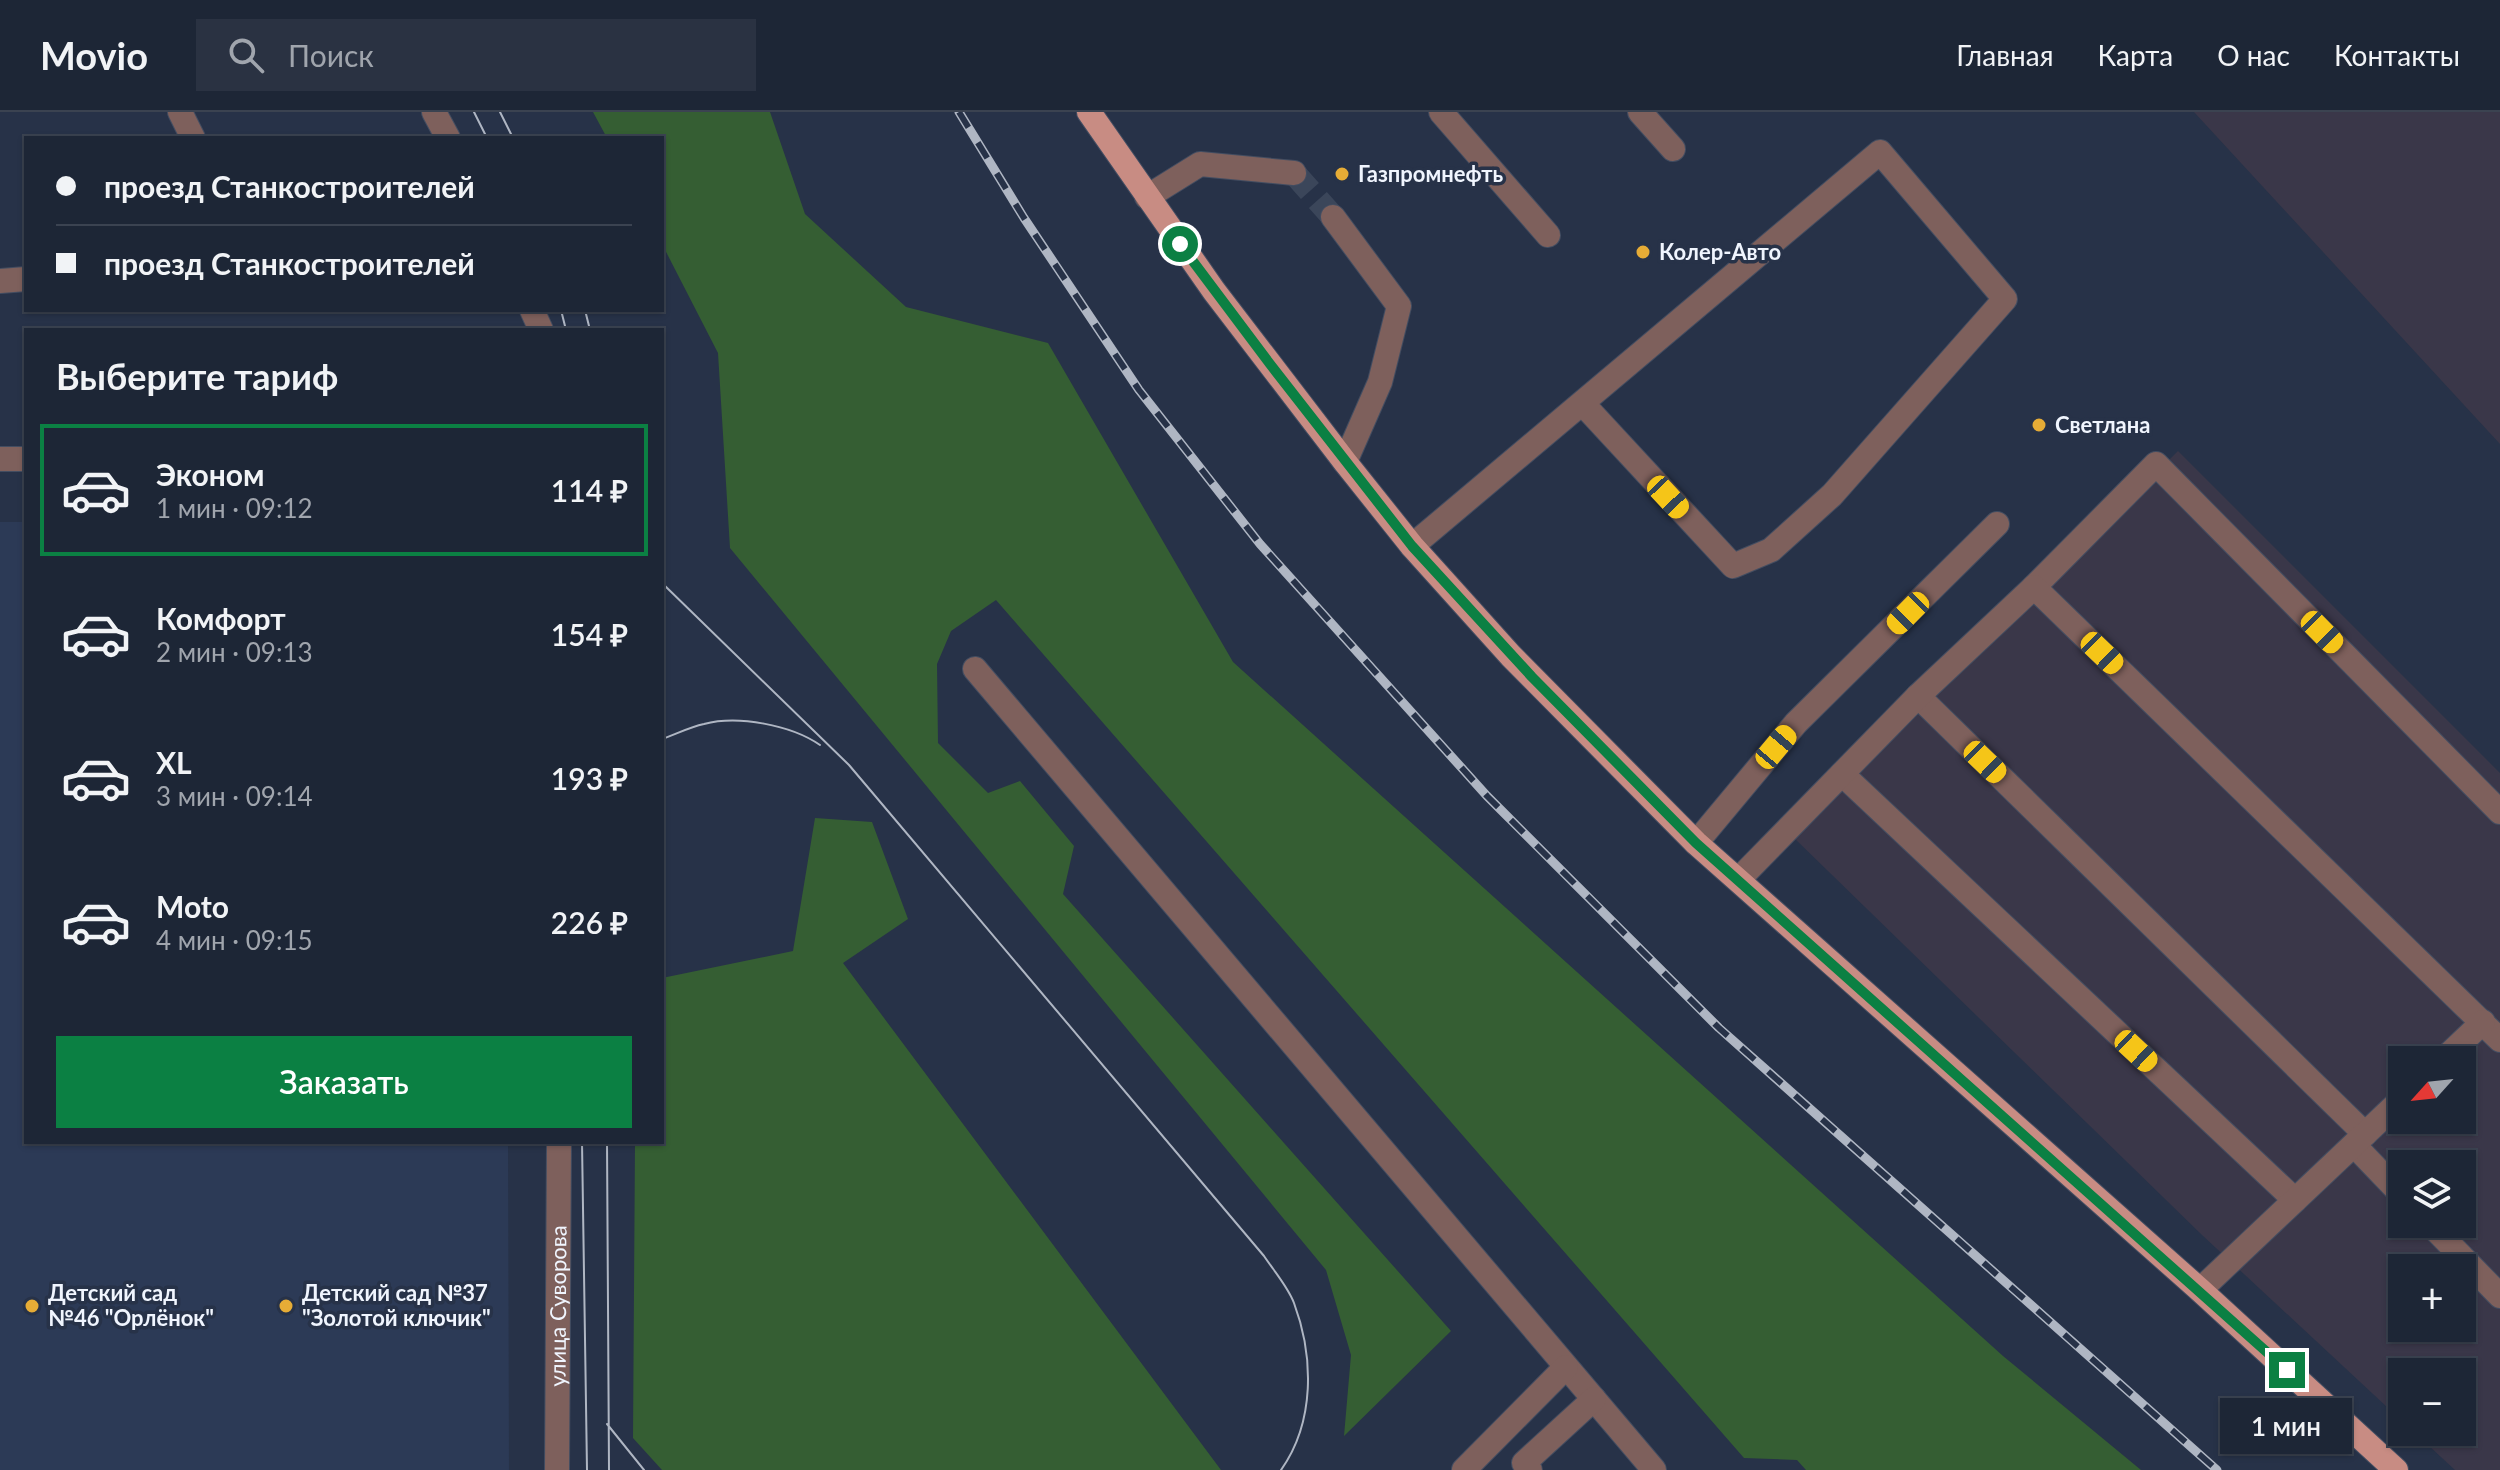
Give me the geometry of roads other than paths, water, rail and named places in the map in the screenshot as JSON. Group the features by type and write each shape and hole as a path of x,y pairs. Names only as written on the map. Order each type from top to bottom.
{"main road":[{"path":"1089,112 1214,291 1345,462 1412,546 1511,656 1696,843 2200,1290 2396,1470"}],"street":[{"path":"180,112 192,136"},
{"path":"434,112 447,136"},
{"path":"1441,112 1548,235"},
{"path":"1640,112 1673,149"},
{"path":"1412,546 1880,152 2005,299 1832,495 1771,550 1733,566 1583,404"},
{"path":"1147,197 1200,164 1294,173"},
{"path":"1333,217 1399,306 1380,382 1345,462"},
{"path":"0,281 24,279"},
{"path":"0,459 24,459"},
{"path":"1739,879 1918,696 2034,587 2156,464 2500,812"},
{"path":"1696,843 1796,723 1997,524"},
{"path":"2034,587 2500,1040"},
{"path":"975,669 1654,1470"},
{"path":"1918,696 2359,1139 2388,1177"},
{"path":"1842,774 2295,1200"},
{"path":"2458,1046 2483,1022"},
{"path":"2200,1290 2388,1112"},
{"name":"улица Суворова","path":"557,1470 559,1144"},
{"path":"2444,1238 2500,1296"},
{"path":"1464,1470 1566,1367"},
{"path":"1530,1470 1524,1463 1594,1399"}],"tunnel":[{"path":"1294,173 1333,217"}],"tram line":[{"path":"474,112 486,136"},
{"path":"500,112 512,136"},
{"path":"562,312 566,328"},
{"path":"586,312 590,328"},
{"path":"664,585 849,765 1264,1256 1291,1297 1301,1324 1308,1367 1308,1389 1300,1431 1281,1470"},
{"path":"664,738 718,721 748,721 780,727 820,745"},
{"path":"582,1144 587,1470"},
{"path":"607,1144 609,1470"},
{"path":"607,1424 644,1470"}],"railway":[{"path":"959,112 1024,218 1139,390 1260,544 1487,796 1719,1028 2217,1470"}],"place":[{"name":"Газпромнефть","path":"1342,174"},
{"name":"Колер-Авто","path":"1643,252"},
{"name":"Светлана","path":"2039,425"},
{"name":"Детский сад №46 \"Орлёнок\"","path":"32,1306"},
{"name":"Детский сад №37 \"Золотой ключик\"","path":"286,1306"}]}
